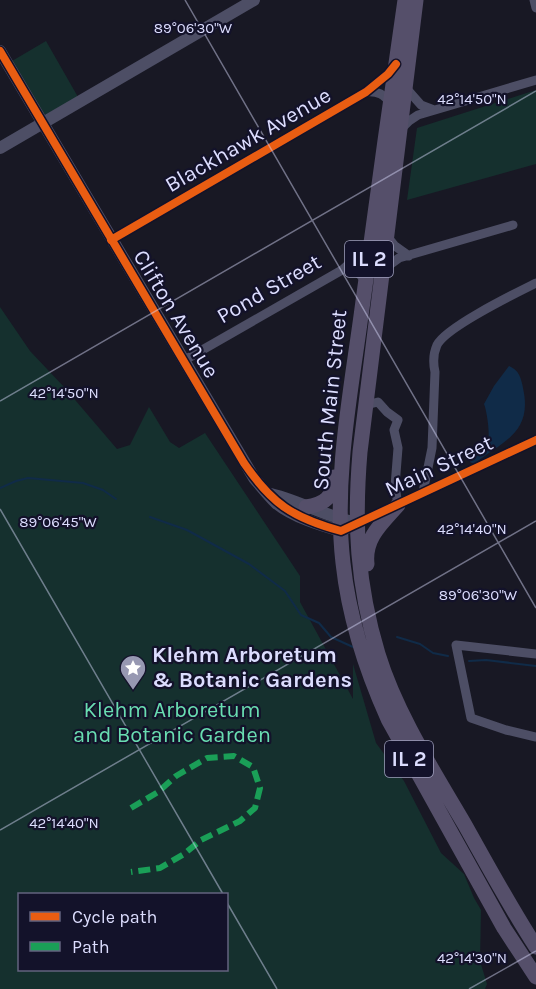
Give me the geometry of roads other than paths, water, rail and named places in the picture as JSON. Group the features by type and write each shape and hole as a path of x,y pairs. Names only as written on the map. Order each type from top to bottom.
{"main road":[{"name":"South Main Street","path":"405,0 341,476 346,524 379,656 399,704 442,786 536,947"},
{"name":"South Main Street","path":"416,0 358,471 346,524 343,564 350,612 372,685 432,801 504,928 536,977"},
{"path":"306,507 325,501 333,491 338,446 347,425"},
{"path":"398,505 375,530 366,549 366,558 373,603 399,704"}],"street":[{"path":"0,148 254,0"},
{"path":"534,0 536,8"},
{"name":"Clifton Avenue","path":"0,51 244,463 267,493 284,508 325,526 346,524"},
{"name":"Blackhawk Avenue","path":"111,240 366,92 388,74 396,64"},
{"path":"401,129 414,117 536,80"},
{"path":"406,88 412,98 421,105 434,110"},
{"name":"Blackhawk Avenue","path":"366,92 381,93 391,104"},
{"path":"383,273 393,262 409,256 513,225"},
{"path":"387,236 395,246 409,256"},
{"name":"Pond Street","path":"183,361 342,270 363,253 371,242"},
{"name":"Pond Street","path":"342,270 356,271 366,282"},
{"path":"423,492 432,448 435,372 432,362 438,343 464,322 536,283"},
{"path":"366,405 378,402 398,420 394,430 398,448 395,486 398,505"},
{"name":"Main Street","path":"346,524 398,505 536,440"},
{"path":"267,493 280,496 346,524"},
{"path":"536,654 456,645 471,718 536,737"}],"water":[{"path":"509,366 517,372 521,381 525,403 524,416 520,426 505,442 474,464 470,462 471,459 485,447 489,436 484,404"}],"waterway":[{"path":"0,488 28,478 83,483 103,490 116,499"},
{"path":"150,517 187,530 249,564 285,591 301,615 319,623 331,637 353,647"},
{"path":"397,637 420,644 433,653 448,656"},
{"path":"469,661 486,660 536,666"}],"place":[{"name":"Klehm Arboretum & Botanic Gardens","path":"133,691"}],"park label":[{"name":"Klehm Arboretum and Botanic Garden","path":"172,722"}]}
